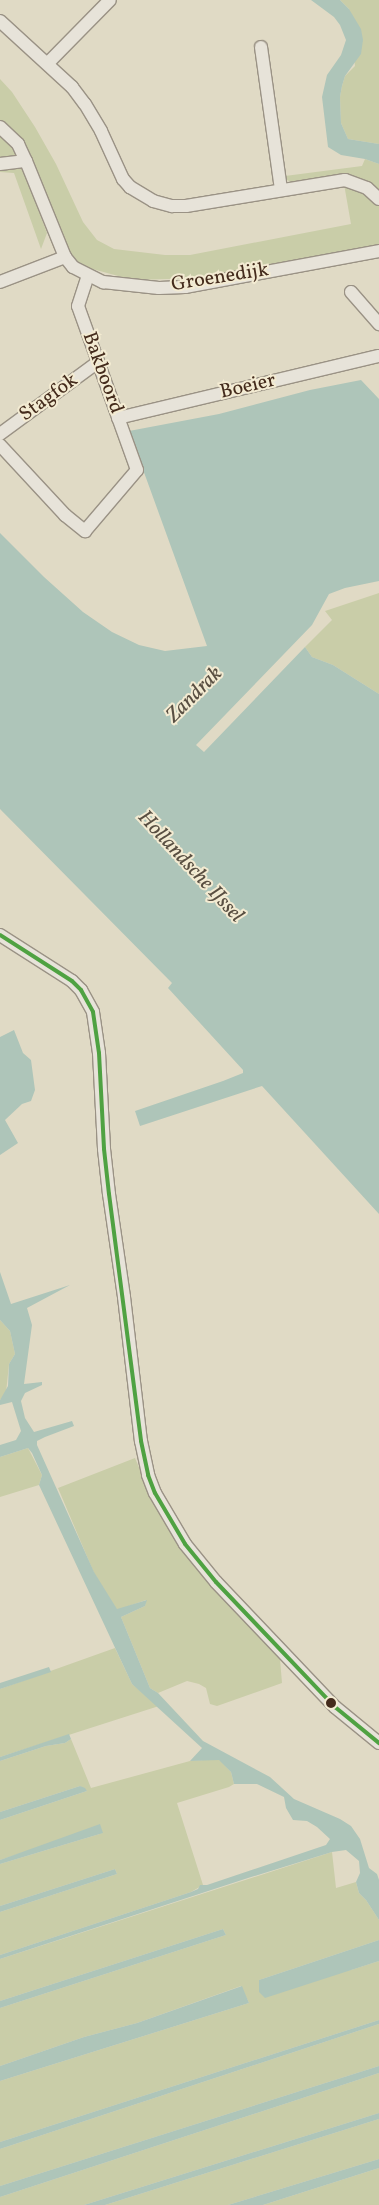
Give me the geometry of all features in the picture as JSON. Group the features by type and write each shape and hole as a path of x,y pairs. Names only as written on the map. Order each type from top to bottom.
{"street":[{"path":"48,63 110,0"},
{"path":"0,20 48,63 85,104 123,179 130,188 153,201 172,206 186,206 345,180 362,185 379,199"},
{"path":"261,47 281,190"},
{"name":"Groenedijk","path":"0,127 18,144 65,257 73,267 88,276 116,285 185,287 379,251"},
{"path":"0,164 26,160"},
{"path":"0,282 65,257"},
{"name":"Bakboord","path":"0,445 65,515 85,531 136,470 78,306 88,276"},
{"path":"351,292 379,324"},
{"name":"Boeier","path":"118,418 379,356"},
{"name":"Stagfok","path":"0,434 98,362"},
{"path":"0,935 72,981 87,999 93,1012 99,1053 104,1149 141,1442 148,1476 155,1493 185,1544 216,1582 335,1707 379,1743"}],"green space":[{"path":"340,0 379,0 379,144 348,139 341,123 340,97 342,86 345,76 355,66 349,9"},
{"path":"0,79 12,92 35,127 56,164 83,222 97,240 114,249 165,255 190,255 351,224 344,184 355,187 379,206 379,245 202,278 133,280 85,267 68,255 0,121"},
{"path":"0,133 16,150 47,233 41,249 14,173 0,172"},
{"path":"365,159 379,164 379,192 359,178 345,175 291,182 285,179 285,176 362,166"},
{"path":"379,593 379,694 333,665 312,657 305,647 332,620 325,611"},
{"path":"0,1320 10,1331 15,1354 9,1364 6,1393 0,1400"},
{"path":"28,1448 42,1475 39,1485 0,1497 0,1457"},
{"path":"135,1458 150,1493 282,1654 280,1659 282,1683 217,1706 210,1704 206,1688 199,1684 187,1681 158,1693 150,1688 121,1617 145,1606 146,1600 117,1610 94,1573 58,1488"},
{"path":"115,1648 132,1684 159,1706 0,1757 0,1689"},
{"path":"71,1739 91,1788 190,1761 219,1759 231,1772 234,1784 229,1787 177,1803 203,1885 191,1892 0,1955 0,1912 117,1874 115,1869 0,1906 0,1864 103,1833 49,1844 0,1860 0,1820 87,1791 80,1786 0,1812 0,1761 46,1746 65,1743"},
{"path":"332,1852 336,1888 356,1882 359,1893 379,1920 379,1940 259,1980 351,1970 379,1961 379,2020 0,2142 0,2081 249,2003 241,1986 137,2023 84,2037 0,2066 0,2008 226,1935 223,1929 0,2001 0,1959"},
{"path":"379,2024 379,2066 0,2186 0,2149"},
{"path":"379,2073 379,2113 84,2205 0,2205 0,2197"},
{"path":"379,2119 379,2159 228,2205 105,2205"},
{"path":"379,2168 379,2205 263,2205"}],"water":[{"path":"311,0 340,0 349,9 361,29 363,40 361,54 345,76 342,86 340,97 341,123 348,139 379,144 379,164 365,159 341,155 328,147 322,97 327,75 341,55 346,40 340,25 334,17"},
{"path":"361,380 379,399 379,581 345,588 329,594 312,625 196,745 204,752 305,647 312,657 333,665 379,694 379,1214 262,1086 140,1126 135,1111 223,1081 243,1073 243,1070 168,988 172,983 0,809 0,533 44,577 83,612 112,632 139,645 165,651 207,646 129,431 219,414 310,390"},
{"path":"14,1030 23,1053 31,1060 35,1090 31,1101 22,1104 5,1120 18,1143 0,1155 0,1037"},
{"path":"0,1272 11,1304 70,1285 27,1308 32,1325 24,1384 42,1382 42,1385 25,1393 21,1401 25,1418 34,1432 72,1421 74,1426 37,1441 37,1445 94,1572 117,1609 147,1600 145,1606 121,1617 150,1688 158,1693 203,1741 270,1777 294,1799 340,1819 351,1826 360,1839 369,1868 377,1874 379,1880 379,1920 359,1893 356,1882 360,1873 359,1861 346,1850 332,1852 248,1878 0,1959 0,1955 191,1892 198,1889 200,1885 207,1885 326,1845 330,1839 307,1821 293,1820 286,1808 284,1797 257,1784 234,1784 231,1772 219,1760 190,1761 202,1748 132,1684 39,1485 42,1475 32,1453 28,1448 0,1457 0,1445 16,1440 21,1431 12,1402 0,1405 0,1400 8,1386 9,1364 15,1354 10,1331 0,1320"},
{"path":"49,1667 51,1672 0,1689 0,1683"},
{"path":"69,1734 71,1739 65,1743 46,1746 0,1761 0,1757"},
{"path":"80,1786 87,1791 0,1820 0,1812"},
{"path":"100,1824 103,1833 0,1864 0,1860"},
{"path":"115,1869 117,1874 0,1912 0,1906"},
{"path":"223,1929 226,1935 0,2008 0,2001"},
{"path":"379,1940 379,1961 265,1998 259,1992 259,1980"},
{"path":"242,1986 249,2003 0,2081 0,2066 84,2037 137,2023"},
{"path":"379,2020 379,2024 0,2149 0,2142"},
{"path":"379,2066 379,2073 0,2197 0,2186"},
{"path":"379,2113 379,2119 105,2205 84,2205"},
{"path":"379,2159 379,2168 263,2205 228,2205"}],"transit line":[{"path":"0,935 72,981 81,990 93,1012 99,1053 104,1149 109,1194 141,1441 148,1475 155,1493 185,1544 216,1582 335,1707 379,1743"}],"water label":[{"name":"Zandrak","path":"195,695"},
{"name":"Hollandsche IJssel","path":"190,867"}]}
